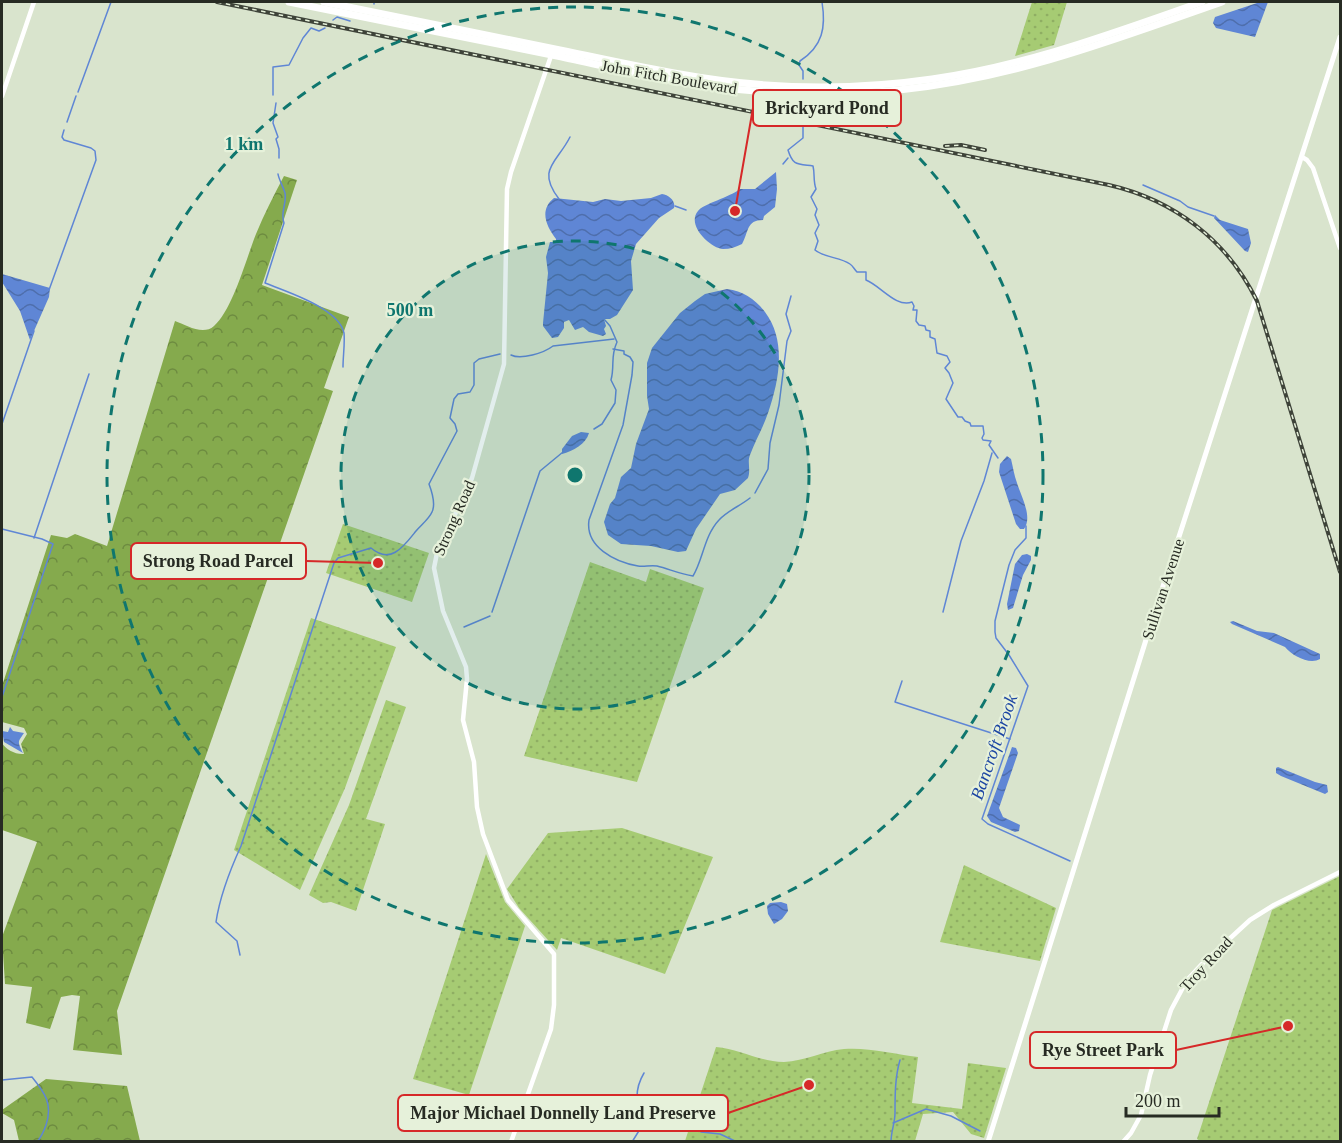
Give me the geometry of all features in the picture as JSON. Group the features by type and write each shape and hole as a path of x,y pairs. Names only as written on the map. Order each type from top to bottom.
{"highway":[{"name":"John Fitch Boulevard","path":"289,2 552,52"},
{"name":"John Fitch Boulevard","path":"324,2 678,81 806,94 936,82 1032,59 1222,2"},
{"name":"John Fitch Boulevard","path":"1142,27 1202,2"}],"main road":[{"name":"Sullivan Avenue","path":"987,1142 1152,620 1341,37"}],"street":[{"path":"2,96 34,2"},
{"name":"Strong Road","path":"511,1142 551,1029 554,1005 554,954 508,900 483,834 477,807 474,762 463,720 466,667 443,611 434,568 437,553 472,478 504,364 507,189 552,52"},
{"path":"1302,157 1313,168 1341,248"},
{"name":"Troy Road","path":"1123,1142 1131,1133 1141,1114 1150,1075 1171,1010 1187,980 1201,964 1250,920 1274,905 1341,872"}],"green space":[{"path":"1032,2 1067,2 1054,45 1015,56"},
{"path":"284,176 297,180 262,285 349,317 324,388 333,391 117,1011 122,1055 73,1050 80,996 61,997 50,1029 26,1023 32,987 5,984 2,937 37,842 2,830 2,743 11,751 24,754 21,744 27,734 24,728 2,722 2,686 51,535 67,538 75,534 107,546 175,321 195,329 205,330 214,326 221,318 233,296 262,219"},
{"path":"343,524 429,553 412,602 326,573"},
{"path":"590,562 646,582 650,569 704,588 637,782 524,756"},
{"path":"311,618 396,647 345,788 300,890 234,850"},
{"path":"386,700 406,707 366,819 385,824 356,911 331,902 323,903 309,895 349,805"},
{"path":"622,828 713,857 665,974 561,938 557,950 519,908 507,889 548,833"},
{"path":"486,854 505,902 525,926 469,1095 413,1079"},
{"path":"964,865 1056,908 1040,961 940,942"},
{"path":"1340,876 1340,1141 1202,1142 1197,1139 1272,910"},
{"path":"716,1047 784,1062 836,1050 853,1049 918,1057 912,1103 962,1109 968,1063 1006,1068 984,1138 971,1134 953,1112 923,1114 915,1141 685,1141"},
{"path":"46,1079 127,1086 140,1141 19,1141 14,1120 2,1113 2,1110"}],"water":[{"path":"1260,2 1268,2 1255,37 1216,28 1213,23 1215,17"},
{"path":"776,172 775,207 764,216 763,220 751,224 742,244 733,248 718,248 701,235 695,223 695,217 701,208 740,189 755,189"},
{"path":"662,194 671,199 674,208 659,218 636,244 631,261 633,290 617,315 604,319 606,334 603,336 589,332 583,327 575,330 569,320 564,322 564,328 558,337 552,338 543,326 548,273 546,257 550,242 556,242 549,229 545,213 549,203 554,198 593,202 605,199 621,201 651,198"},
{"path":"1215,215 1220,220 1248,229 1251,243 1248,252 1214,218"},
{"path":"2,274 50,288 49,297 30,340 20,311 2,282"},
{"path":"727,289 743,294 761,307 772,323 779,348 778,375 772,401 749,458 748,478 735,490 720,494 696,529 686,551 678,552 651,546 621,544 608,535 604,522 610,504 615,498 621,477 631,468 636,444 649,409 647,363 652,348 680,313 695,301 705,294"},
{"path":"581,432 589,433 582,444 562,454 562,449 572,436"},
{"path":"1007,456 1011,459 1027,513 1024,529 1020,529 1016,524 999,472 1000,464"},
{"path":"1022,555 1031,556 1031,560 1023,575 1013,608 1008,610 1007,604 1015,564"},
{"path":"1233,621 1257,631 1274,633 1320,654 1320,659 1311,661 1301,659 1285,647 1230,622"},
{"path":"10,727 13,731 24,733 19,742 23,753 4,742 2,731 8,732"},
{"path":"1012,747 1016,748 1018,753 999,808 1003,817 1020,825 1019,831 1015,832 991,822 987,816"},
{"path":"1278,767 1327,785 1328,792 1325,794 1281,776 1276,773"},
{"path":"770,903 787,904 788,911 774,924 768,914 767,906"}],"waterway":[{"path":"78,92 111,2"},
{"name":"Bancroft Brook","path":"803,79 803,71 799,65 800,61 814,49 821,35 822,2"},
{"path":"333,20 337,17 350,21"},
{"path":"273,95 273,67 289,65 311,28 319,31 325,28"},
{"path":"67,122 76,96"},
{"path":"276,103 273,123 278,137 276,139 279,158"},
{"name":"Bancroft Brook","path":"803,127 803,138 788,150 794,162 813,166 816,189 811,197 817,209 815,215 819,225 815,233 818,241 815,250 846,262 857,272 866,272 866,280 894,299 900,302 912,302 913,310 917,310 916,321 930,331 930,337 935,339 937,353 947,356 950,362 945,368 953,383 946,399 958,417 962,417 971,426 983,426 982,438 991,441 989,445 998,458"},
{"path":"49,290 96,160 95,151 91,148 64,140 62,137 64,130"},
{"path":"559,199 552,189 549,173 570,137"},
{"path":"783,164 788,158"},
{"path":"278,174 285,193 284,223 265,283 322,308 340,324 344,333 343,367"},
{"path":"1143,185 1180,201 1188,207 1214,216"},
{"path":"675,206 686,210"},
{"path":"755,493 768,469 770,443 779,405 787,341 791,331 786,314 791,296"},
{"path":"594,429 602,424 615,403 616,390 611,380 617,342 604,319"},
{"path":"2,424 34,331"},
{"path":"511,355 526,356 553,346 614,339"},
{"path":"613,349 624,351 624,354 633,362 623,425 589,520 592,538 603,552 629,564 657,566 693,576 714,526 726,514 750,498"},
{"path":"240,955 237,941 216,922 220,902 241,846 334,563 338,558 371,548 385,555 396,552 429,517 434,505 429,484 457,431 450,418 454,399 458,394 470,392 474,385 474,363 479,359 500,354"},
{"path":"34,538 89,374"},
{"path":"492,612 540,471 563,452"},
{"path":"943,612 961,541 992,453"},
{"name":"Bancroft Brook","path":"1026,526 1026,538 1015,550 1009,565 995,621 995,632 996,638 1028,686 982,819 988,824 1070,861"},
{"path":"2,529 53,544 2,697"},
{"path":"464,627 490,616"},
{"path":"902,681 895,702 1010,739"},
{"path":"891,1142 895,1117 896,1079 900,1060"},
{"path":"632,1142 645,1121 637,1103 639,1085 644,1073"},
{"path":"2,1080 32,1077 44,1094 48,1105 48,1118 37,1142"},
{"path":"893,1123 926,1109 951,1116 980,1131"},
{"path":"701,1132 720,1134 737,1142"}],"railway":[{"path":"217,2 1109,185 1155,201 1176,212 1214,241 1245,279 1257,301 1340,572"},
{"path":"945,146 961,145 985,150"}],"place":[{"name":"Brickyard Pond","path":"735,211"},
{"name":"Strong Road Parcel","path":"378,563"},
{"name":"Rye Street Park","path":"1288,1026"},
{"name":"Major Michael Donnelly Land Preserve","path":"809,1085"}]}
